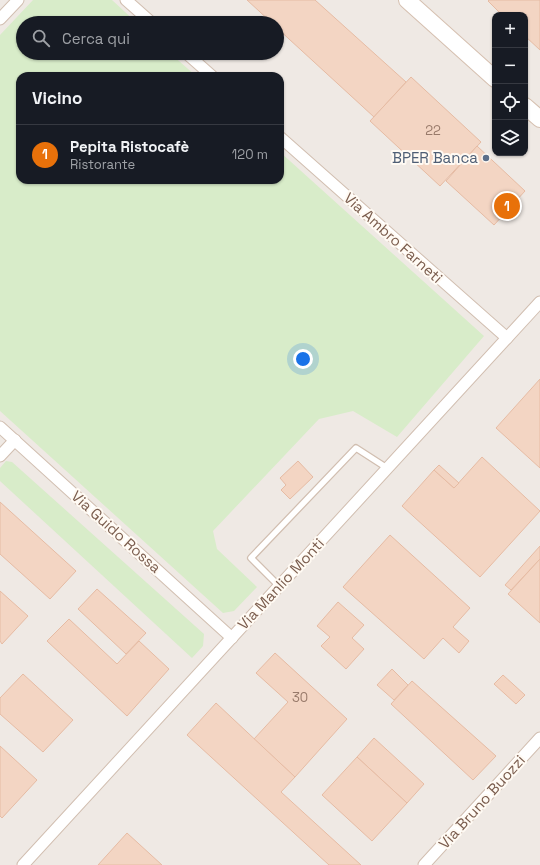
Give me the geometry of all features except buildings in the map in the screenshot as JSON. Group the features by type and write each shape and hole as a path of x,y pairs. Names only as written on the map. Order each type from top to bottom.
{"main road":[{"path":"412,2 492,76"},
{"path":"528,109 540,119"}],"street":[{"path":"0,19 18,0"},
{"path":"126,0 144,16"},
{"path":"194,60 207,72"},
{"name":"Via Ambro Farneti","path":"284,141 507,338"},
{"name":"Via Manlio Monti","path":"23,865 540,302"},
{"name":"Via Guido Rossa","path":"0,427 232,638"},
{"path":"0,456 15,440"},
{"name":"Via Bruno Buozzi","path":"424,865 540,738"}],"lane":[{"path":"279,586 251,558 356,448 387,468"}],"shaded area":[{"path":"0,0 540,0 540,865 0,865"}],"green space":[{"path":"33,0 112,0 129,16 18,16"},
{"path":"16,18 16,60 178,60 191,72 16,72 16,184 284,184 284,156 484,336 397,437 353,411 319,419 213,531 217,549 257,587 234,611 223,613 0,411 0,35"},
{"path":"6,461 12,462 204,634 203,646 192,658 0,481 0,468"}],"place":[{"name":"BPER Banca","path":"486,158"},
{"name":"Pepita Ristocafè","path":"507,206"}]}
